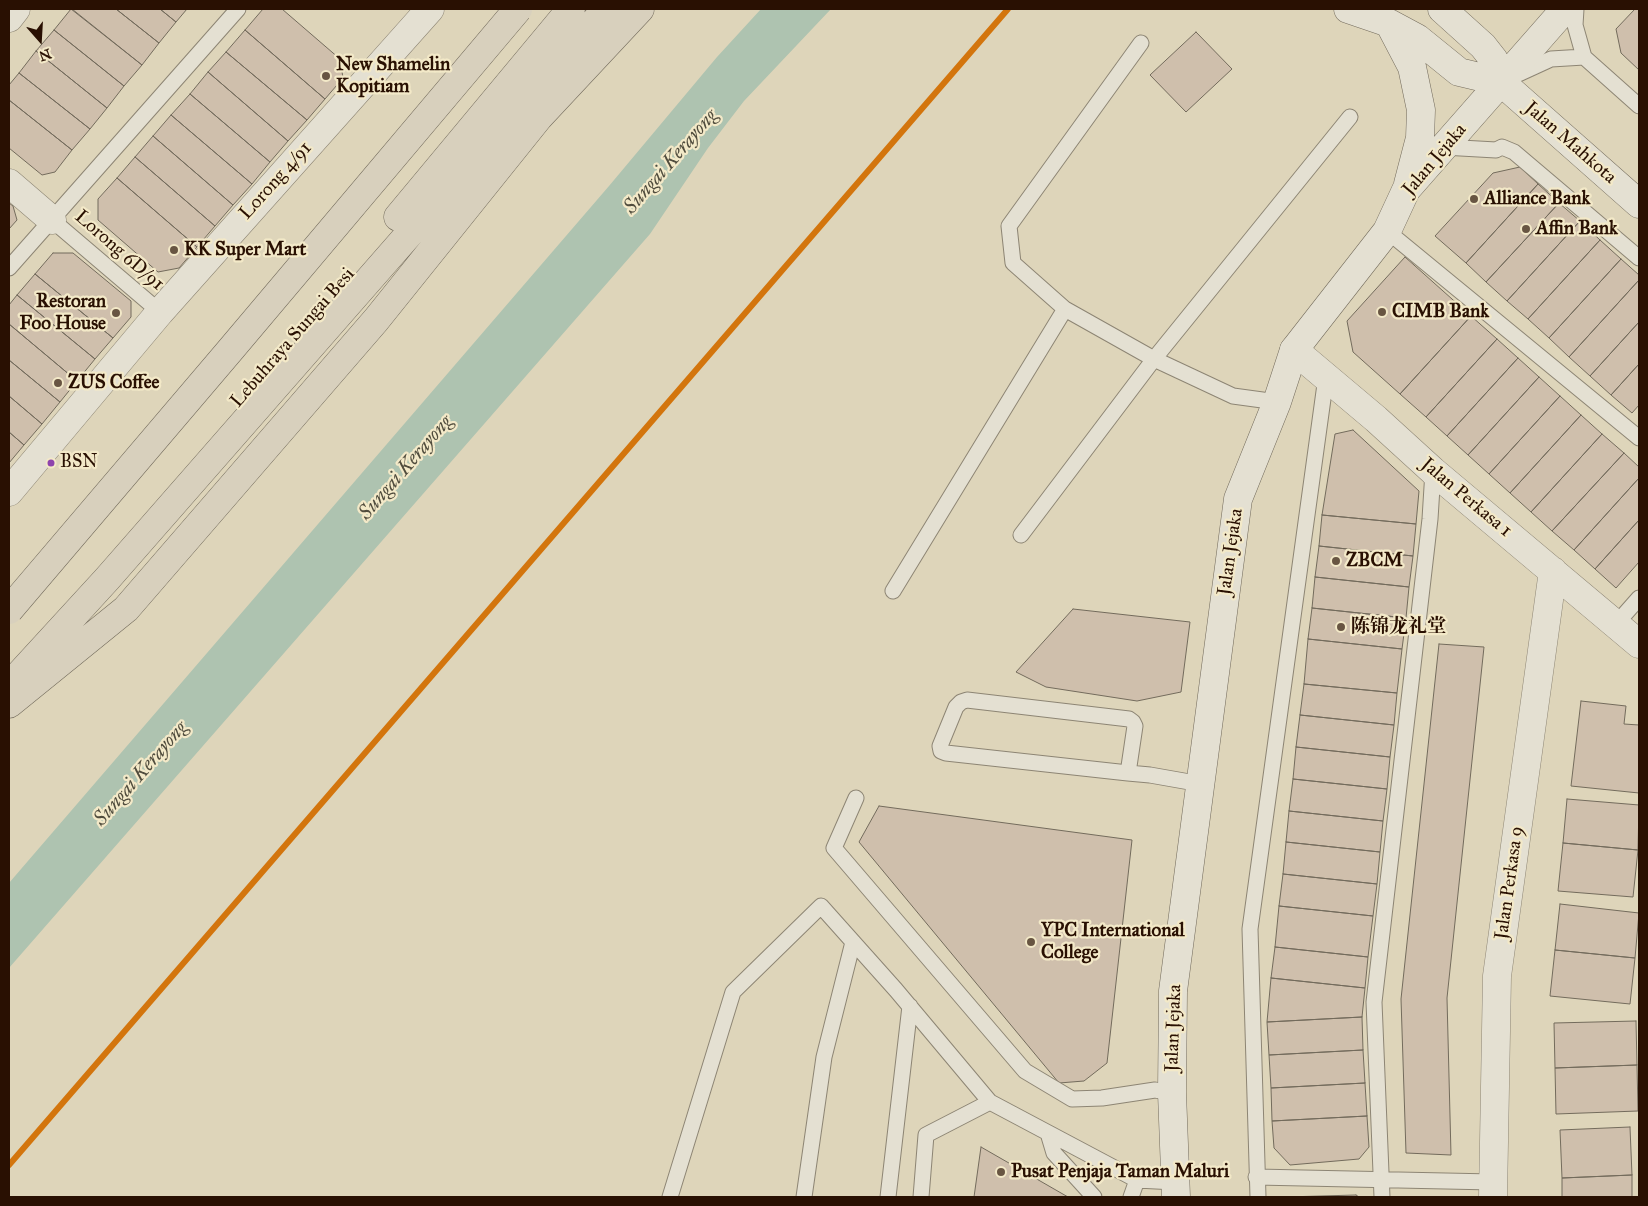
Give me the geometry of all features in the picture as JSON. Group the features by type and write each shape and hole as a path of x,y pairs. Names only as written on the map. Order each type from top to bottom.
{"highway":[{"name":"Lebuhraya Sungai Besi","path":"9,610 518,9"},
{"path":"9,599 70,532 348,206 525,9"},
{"name":"Lebuhraya Sungai Besi","path":"9,663 420,193 521,67 571,9"},
{"path":"9,686 108,579 606,9"},
{"path":"9,704 126,609 376,320 539,117 640,9"}],"street":[{"path":"9,18 16,9"},
{"name":"Lorong 4/91","path":"9,492 160,312 430,9"},
{"name":"Jalan Mahkota","path":"1349,9 1390,23 1416,38 1459,72 1501,82 1639,204"},
{"name":"Jalan Mahkota","path":"1442,9 1483,46 1494,60 1501,82"},
{"name":"Jalan Jejaka","path":"1175,1190 1172,1093 1173,991 1238,499 1277,402 1294,350 1387,232 1406,190 1565,9"},
{"path":"1390,23 1412,68 1422,110 1420,138 1406,190"},
{"path":"9,183 52,220"},
{"name":"Jalan Perkasa 1","path":"1294,350 1433,471 1639,644"},
{"name":"Jalan Perkasa 9","path":"1493,1190 1497,976 1553,571"}],"lane":[{"path":"9,268 238,9"},
{"path":"1576,9 1574,25 1584,57 1639,106"},
{"path":"1141,43 1008,226 1013,263 1065,309 1154,358 1232,396 1277,402"},
{"name":"Jalan Mahkota","path":"1501,82 1551,59 1584,57"},
{"path":"1021,535 1154,358 1350,117"},
{"path":"1443,147 1496,150 1502,148 1514,152 1639,258"},
{"name":"Lorong 6D/91","path":"52,220 160,312"},
{"path":"1387,232 1639,438"},
{"path":"892,591 1065,309"},
{"path":"1258,1197 1250,929 1326,376"},
{"path":"1382,1197 1374,1002 1430,519 1433,471"},
{"path":"1616,624 1639,598"},
{"path":"1128,773 1135,726 1129,719 967,700 956,706 940,746 941,751 946,753 1128,773 1150,775 1201,784"},
{"path":"856,798 834,848 1024,1071 1072,1099 1102,1098 1155,1090 1172,1093"},
{"path":"670,1197 733,992 821,906 910,1006 990,1102 1137,1180 1175,1190"},
{"path":"804,1197 824,1057 853,942"},
{"path":"888,1197 910,1006"},
{"path":"921,1197 926,1135 990,1102"},
{"path":"1048,1133 1054,1153 1094,1197"},
{"path":"1256,1177 1382,1180 1493,1190"},
{"path":"1130,1197 1137,1180"}],"water":[{"name":"Sungai Kerayong","path":"761,9 831,9 744,101 708,148 650,234 9,968 9,883 609,186 717,57"}],"building":[{"path":"71,9 142,65 124,86 54,30"},
{"path":"72,9 116,9 159,43 142,65"},
{"path":"116,9 160,9 176,22 159,43"},
{"path":"160,9 187,9 176,22"},
{"path":"263,9 282,9 340,59 343,78 325,99 245,30"},
{"path":"1635,9 1639,9 1639,70 1621,53 1616,29"},
{"path":"54,30 124,86 107,108 36,51"},
{"path":"245,30 325,99 307,120 226,52"},
{"path":"1196,32 1232,69 1186,112 1150,75"},
{"path":"36,51 107,108 90,129 19,73"},
{"path":"226,52 307,120 288,141 208,72"},
{"path":"208,72 288,141 270,162 190,94"},
{"path":"19,73 90,129 72,150 9,100 9,85"},
{"path":"190,94 270,162 252,184 171,115"},
{"path":"9,100 72,150 55,172 42,175 9,148"},
{"path":"171,115 252,184 233,205 153,136"},
{"path":"153,136 233,205 215,226 135,157"},
{"path":"135,157 215,226 197,247 117,178"},
{"path":"1520,167 1538,184 1466,263 1435,236 1493,173"},
{"path":"117,178 197,247 179,268 158,272 98,220 98,199"},
{"path":"1538,184 1559,203 1486,282 1466,263"},
{"path":"9,203 13,206 17,220 9,229"},
{"path":"1559,203 1580,221 1507,301 1486,282"},
{"path":"1580,221 1600,240 1528,319 1507,301"},
{"path":"1600,240 1621,259 1549,338 1528,319"},
{"path":"53,253 73,253 131,301 131,317 113,338 35,274"},
{"path":"1405,257 1471,316 1400,394 1353,352 1347,321"},
{"path":"1621,259 1639,275 1639,280 1569,357 1549,338"},
{"path":"35,274 113,338 95,359 17,295"},
{"path":"1639,280 1639,322 1590,376 1569,357"},
{"path":"17,295 95,359 77,381 9,324 9,305"},
{"path":"1471,316 1497,339 1426,417 1400,394"},
{"path":"1639,322 1639,364 1611,395 1590,376"},
{"path":"9,324 77,381 60,402 9,360"},
{"path":"1497,339 1518,358 1447,436 1426,417"},
{"path":"1518,358 1539,377 1468,455 1447,436"},
{"path":"9,360 60,402 42,424 9,396"},
{"path":"1639,364 1639,405 1632,413 1611,395"},
{"path":"1539,377 1560,396 1489,474 1468,455"},
{"path":"9,396 42,424 24,445 9,432"},
{"path":"1560,396 1581,415 1510,493 1489,474"},
{"path":"1581,415 1602,434 1531,512 1510,493"},
{"path":"1353,430 1419,491 1416,524 1322,515 1335,434"},
{"path":"9,432 24,445 9,463"},
{"path":"1602,434 1624,453 1552,531 1531,512"},
{"path":"1624,453 1639,467 1639,478 1574,550 1552,531"},
{"path":"1639,478 1639,520 1595,569 1574,550"},
{"path":"1322,515 1416,524 1413,556 1319,546"},
{"path":"1639,520 1639,562 1616,588 1595,569"},
{"path":"1319,546 1413,556 1409,587 1315,577"},
{"path":"1315,577 1409,587 1406,618 1312,608"},
{"path":"1312,608 1406,618 1402,649 1308,639"},
{"path":"1073,609 1190,622 1181,692 1137,701 1046,687 1016,672"},
{"path":"1308,639 1402,649 1397,693 1304,684"},
{"path":"1439,644 1484,647 1447,998 1451,1155 1406,1153 1401,999"},
{"path":"1304,684 1397,693 1394,725 1300,715"},
{"path":"1581,701 1626,706 1624,724 1639,725 1639,793 1571,786"},
{"path":"1300,715 1394,725 1390,757 1296,747"},
{"path":"1296,747 1390,757 1387,789 1293,779"},
{"path":"1293,779 1387,789 1383,821 1289,811"},
{"path":"1567,799 1639,805 1638,850 1563,843"},
{"name":"YPC International College","path":"879,806 1132,840 1107,1063 1084,1081 1059,1083 859,842"},
{"path":"1289,811 1383,821 1380,852 1286,842"},
{"path":"1286,842 1380,852 1377,884 1283,874"},
{"path":"1563,843 1638,850 1633,897 1558,891"},
{"path":"1283,874 1377,884 1373,916 1279,906"},
{"path":"1560,904 1639,913 1635,958 1555,950"},
{"path":"1279,906 1373,916 1368,957 1275,947"},
{"path":"1275,947 1368,957 1365,988 1271,978"},
{"path":"1555,950 1635,958 1630,1004 1550,996"},
{"path":"1271,978 1365,988 1362,1017 1267,1022"},
{"path":"1362,1017 1363,1050 1269,1055 1267,1022"},
{"path":"1636,1021 1637,1065 1555,1068 1554,1023"},
{"path":"1363,1050 1365,1083 1271,1088 1269,1055"},
{"path":"1637,1065 1638,1111 1556,1114 1555,1068"},
{"path":"1365,1083 1367,1116 1272,1121 1271,1088"},
{"path":"1367,1116 1369,1147 1359,1159 1290,1165 1274,1148 1272,1121"},
{"path":"1630,1127 1632,1175 1562,1178 1560,1130"},
{"name":"Pusat Penjaja Taman Maluri","path":"981,1147 1068,1197 974,1197"},
{"path":"1632,1175 1632,1197 1562,1197 1562,1178"},
{"path":"1356,1195 1359,1197 1285,1197"}],"transit line":[{"path":"9,1165 1008,9"}],"place":[{"name":"New Shamelin Kopitiam","path":"326,76"},
{"name":"Alliance Bank","path":"1474,199"},
{"name":"Affin Bank","path":"1526,229"},
{"name":"KK Super Mart","path":"174,250"},
{"name":"CIMB Bank","path":"1382,312"},
{"name":"Restoran Foo House","path":"116,313"},
{"name":"ZUS Coffee","path":"58,383"},
{"name":"BSN","path":"51,463"},
{"name":"ZBCM","path":"1336,561"},
{"name":"陈锦龙礼堂","path":"1341,627"},
{"name":"YPC International College","path":"1031,942"},
{"name":"Pusat Penjaja Taman Maluri","path":"1001,1172"}]}
